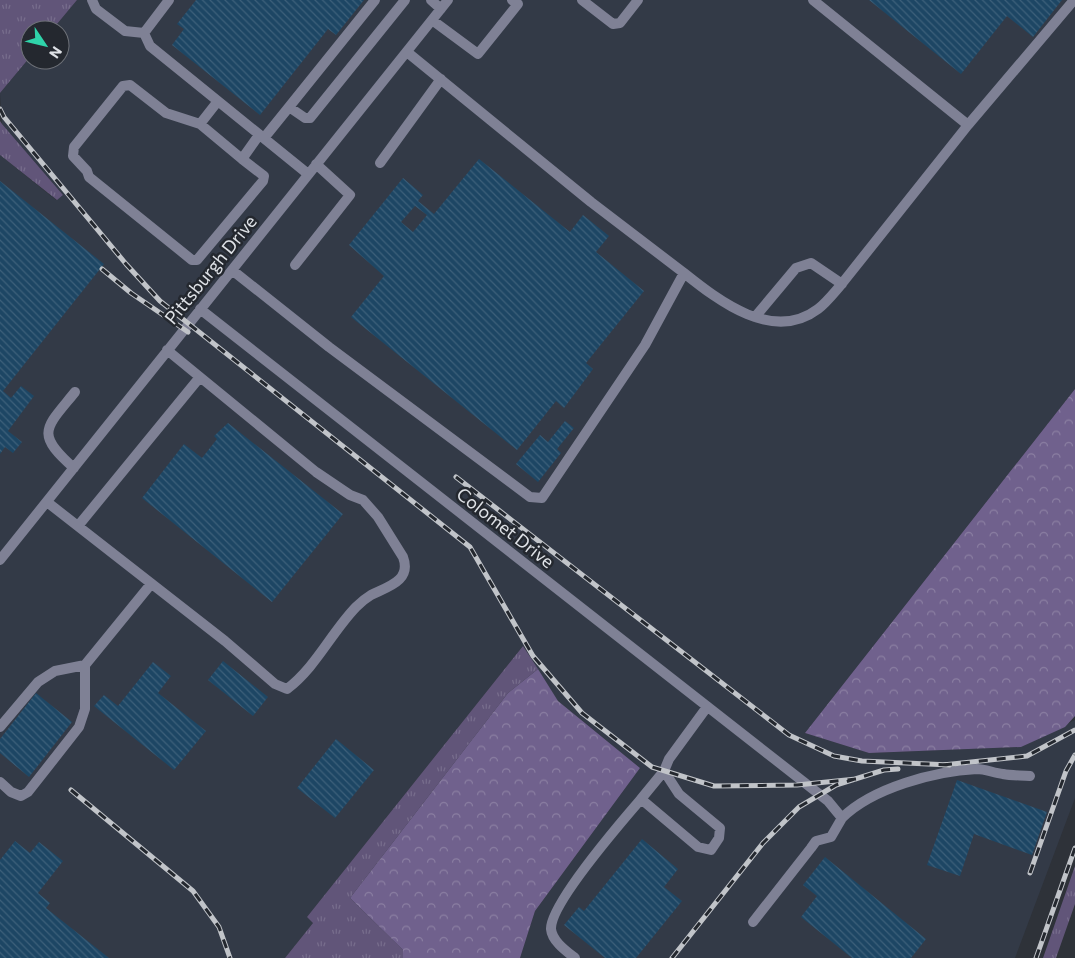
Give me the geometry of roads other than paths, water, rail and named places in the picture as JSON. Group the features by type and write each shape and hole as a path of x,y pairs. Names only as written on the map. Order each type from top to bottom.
{"street":[{"path":"92,0 96,9 125,32 144,33"},
{"path":"144,33 168,0"},
{"path":"242,159 289,106 375,0"},
{"path":"289,106 305,118 310,118 405,0"},
{"path":"431,0 441,9"},
{"name":"Pittsburgh Drive","path":"0,560 448,0"},
{"path":"432,20 478,54 518,4 512,0"},
{"path":"582,0 613,24 620,22 638,0"},
{"path":"814,0 968,125"},
{"path":"407,52 591,202 711,294 747,314 773,321 794,321 818,309 842,284 968,125 1074,0"},
{"path":"144,33 150,46 308,174"},
{"path":"380,163 441,79"},
{"path":"130,85 166,113 200,124 242,159 264,176 263,181 197,260 192,260 89,177 87,171 73,156 74,147 123,86 130,85"},
{"path":"200,124 218,101"},
{"path":"296,265 350,196 316,164"},
{"path":"755,316 796,268 811,264 842,284"},
{"path":"232,270 328,347 530,498 542,498 645,345 684,273"},
{"name":"Colomet Drive","path":"200,309 828,800 842,818"},
{"path":"47,502 225,641 275,684 287,689 303,677 356,608 370,595 396,584 404,573 406,563 400,549 378,517 363,500 350,495 316,472 167,350"},
{"path":"78,526 200,377"},
{"path":"74,468 49,443 47,433 50,423 75,392"},
{"path":"0,782 21,796 28,792 79,727 85,709 85,665 151,584"},
{"path":"0,727 38,682 55,671 85,665"},
{"path":"575,958 562,948 551,932 552,920 562,902 610,835 664,771 669,759 707,707"},
{"path":"753,922 816,842 831,837 842,818 854,806 877,792 902,784 979,769 1003,774 1030,776"},
{"path":"641,800 698,847 711,850 720,838 720,828 679,794 664,771"}],"railway":[{"path":"0,109 4,117 126,264 160,301 470,547 533,656 582,713 652,767 714,786 797,785 856,779"},
{"path":"102,269 131,293 188,332"},
{"path":"456,477 789,735 834,756 862,761 950,765"},
{"path":"943,765 1027,756 1075,730"},
{"path":"1030,873 1066,771 1075,755"},
{"path":"672,958 763,843 799,807 836,785 884,770 898,769"},
{"path":"71,790 193,891 219,927 230,958"},
{"path":"1036,958 1075,848"}]}
